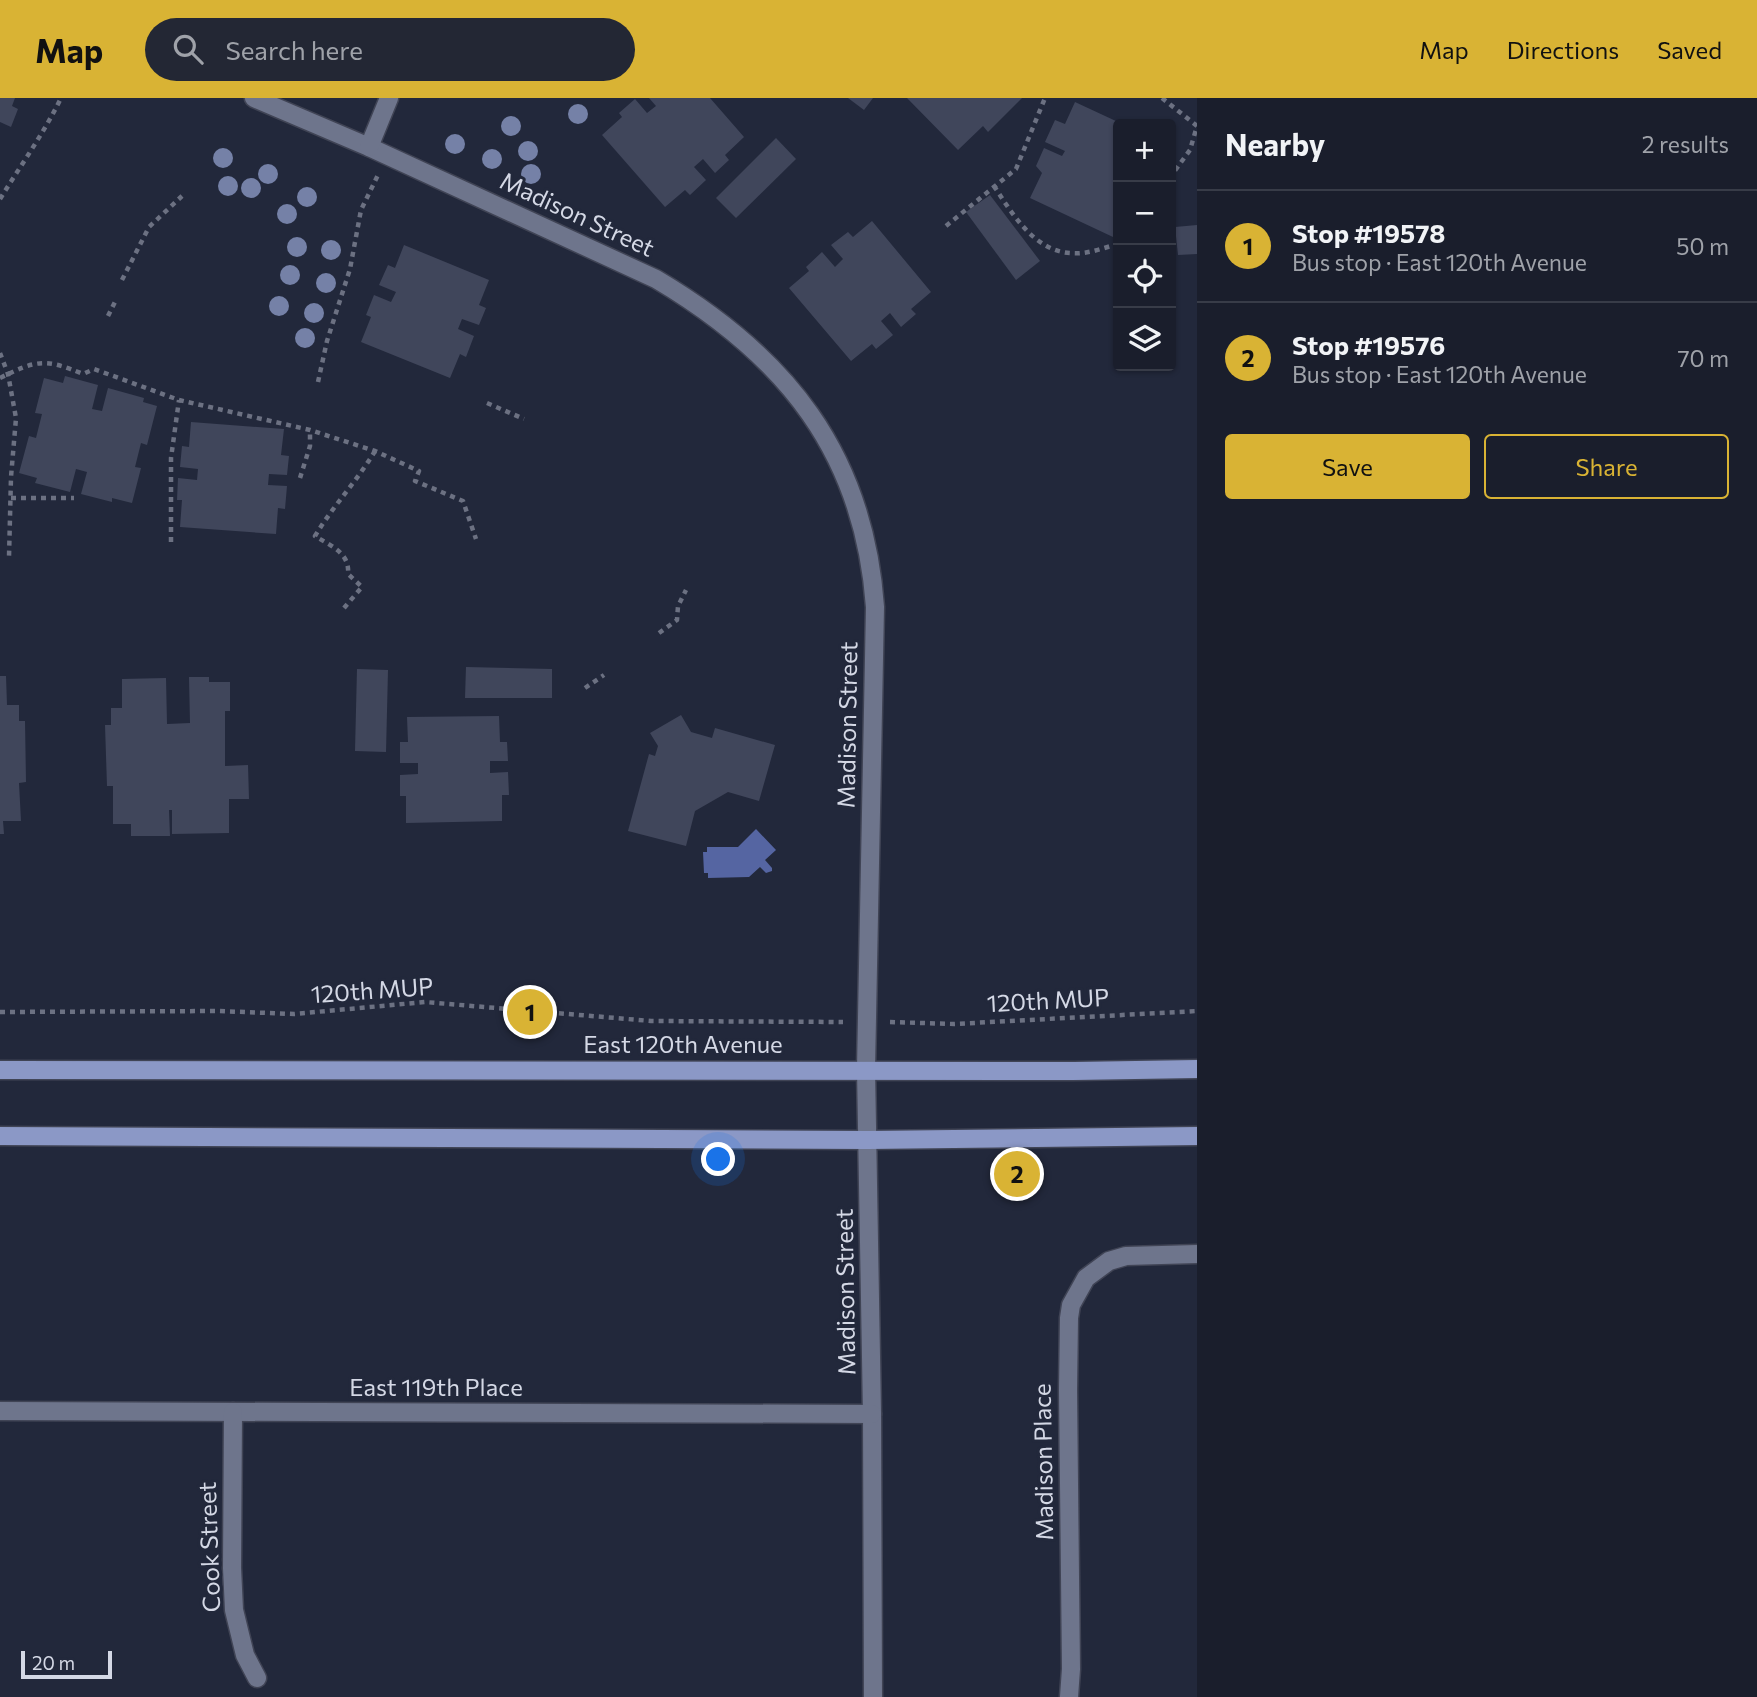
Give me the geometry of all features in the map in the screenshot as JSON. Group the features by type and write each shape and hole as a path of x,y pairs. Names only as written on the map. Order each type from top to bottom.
{"main road":[{"name":"East 120th Avenue","path":"0,1070 1197,1069"},
{"path":"0,1136 868,1140 1197,1136"}],"street":[{"name":"Madison Street","path":"254,98 369,147 656,279 695,302 740,336 772,366 799,397 832,448 850,492 867,548 875,607 866,1069 872,1414 873,1697"},
{"path":"369,147 389,98"},
{"name":"Madison Place","path":"1069,1697 1071,1304 1086,1278 1103,1265 1126,1256 1197,1254"},
{"name":"East 119th Place","path":"0,1411 872,1414"},
{"name":"Cook Street","path":"233,1412 234,1610 245,1654 257,1678"}],"path":[{"path":"1,199 46,128 61,98"},
{"path":"946,226 1017,169 1045,98"},
{"path":"1162,98 1196,126 1190,150 1176,169"},
{"path":"318,382 327,341 350,269 361,210 372,185"},
{"path":"994,186 1016,219 1044,244 1067,253 1087,253 1115,245"},
{"path":"122,279 149,227 183,196"},
{"path":"108,316 115,302"},
{"path":"0,353 8,374 16,418 9,557"},
{"path":"0,378 36,362 62,365 83,374 94,369 179,400 310,430 375,451 419,471 415,481 463,501 476,539"},
{"path":"170,542 170,458 179,400"},
{"path":"487,403 524,419"},
{"path":"300,478 310,446 310,430"},
{"path":"344,608 362,587 348,575 349,565 345,555 315,536 329,514 359,478 375,451"},
{"path":"10,498 74,498"},
{"path":"659,633 677,620 678,606 686,590"},
{"path":"585,688 604,675"},
{"name":"120th MUP","path":"0,1012 218,1011 294,1014 425,1002 651,1021 830,1022"},
{"name":"120th MUP","path":"900,1023 954,1024 1197,1011"}],"water":[{"path":"756,829 776,850 765,860 772,871 766,873 760,867 749,877 708,878 708,873 704,873 703,852 707,852 707,847 738,847"}],"building":[{"path":"0,98 15,98 12,106 18,109 11,127 0,122"},
{"path":"649,98 710,98 744,137 725,155 729,160 715,173 703,159 694,167 706,180 690,195 685,190 665,207 602,135 622,117 619,113 635,99 647,113 656,106"},
{"path":"848,98 873,98 864,110"},
{"path":"907,98 1022,98 988,132 983,126 958,150"},
{"path":"1075,102 1113,120 1113,237 1030,198 1042,173 1036,166 1044,148 1062,156 1065,151 1045,142 1055,120 1065,124"},
{"path":"776,138 796,159 736,218 716,198"},
{"path":"990,195 1040,261 1016,280 966,212"},
{"path":"872,221 931,292 911,309 916,314 901,327 890,313 881,321 893,335 876,349 872,344 851,361 789,288 809,271 806,267 822,252 835,267 843,259 831,245 848,232 853,237"},
{"path":"1197,225 1197,254 1178,255 1176,227"},
{"path":"404,245 489,280 479,305 486,308 479,325 462,319 458,329 474,336 466,357 460,354 450,378 361,342 371,317 366,315 374,295 391,302 396,292 379,285 388,265 395,268"},
{"path":"65,376 98,385 92,409 102,411 108,388 144,398 143,402 157,406 147,445 141,443 135,467 141,468 132,503 112,498 112,502 81,494 87,472 76,469 70,492 35,483 37,478 19,473 29,436 36,438 42,414 35,413 44,378 63,383"},
{"path":"191,422 284,429 281,455 289,456 287,475 269,474 268,485 287,486 285,509 278,508 276,534 180,527 182,500 177,500 178,478 197,480 198,469 180,467 182,446 189,447"},
{"path":"466,667 552,669 552,698 465,698"},
{"path":"357,669 388,670 386,752 355,751"},
{"path":"0,676 6,676 7,705 19,705 19,721 25,721 26,782 19,783 21,821 3,821 4,834 0,834"},
{"path":"189,677 209,677 209,682 230,682 230,711 225,711 225,766 248,765 249,799 229,799 229,833 172,834 172,810 169,810 170,836 131,836 131,824 113,824 113,786 107,786 105,725 111,725 111,708 122,708 122,679 166,678 167,724 190,723"},
{"path":"681,715 691,732 712,738 715,728 775,745 759,801 728,792 695,811 686,846 628,831 649,754 655,756 658,746 650,733"},
{"path":"499,716 500,742 507,742 508,761 490,761 490,773 508,772 509,795 502,795 502,821 406,823 406,796 400,796 400,775 418,774 418,763 400,763 400,742 408,742 407,717"}],"place":[{"name":"Stop #19578","path":"530,1012"},
{"name":"Stop #19576","path":"1017,1174"}]}
